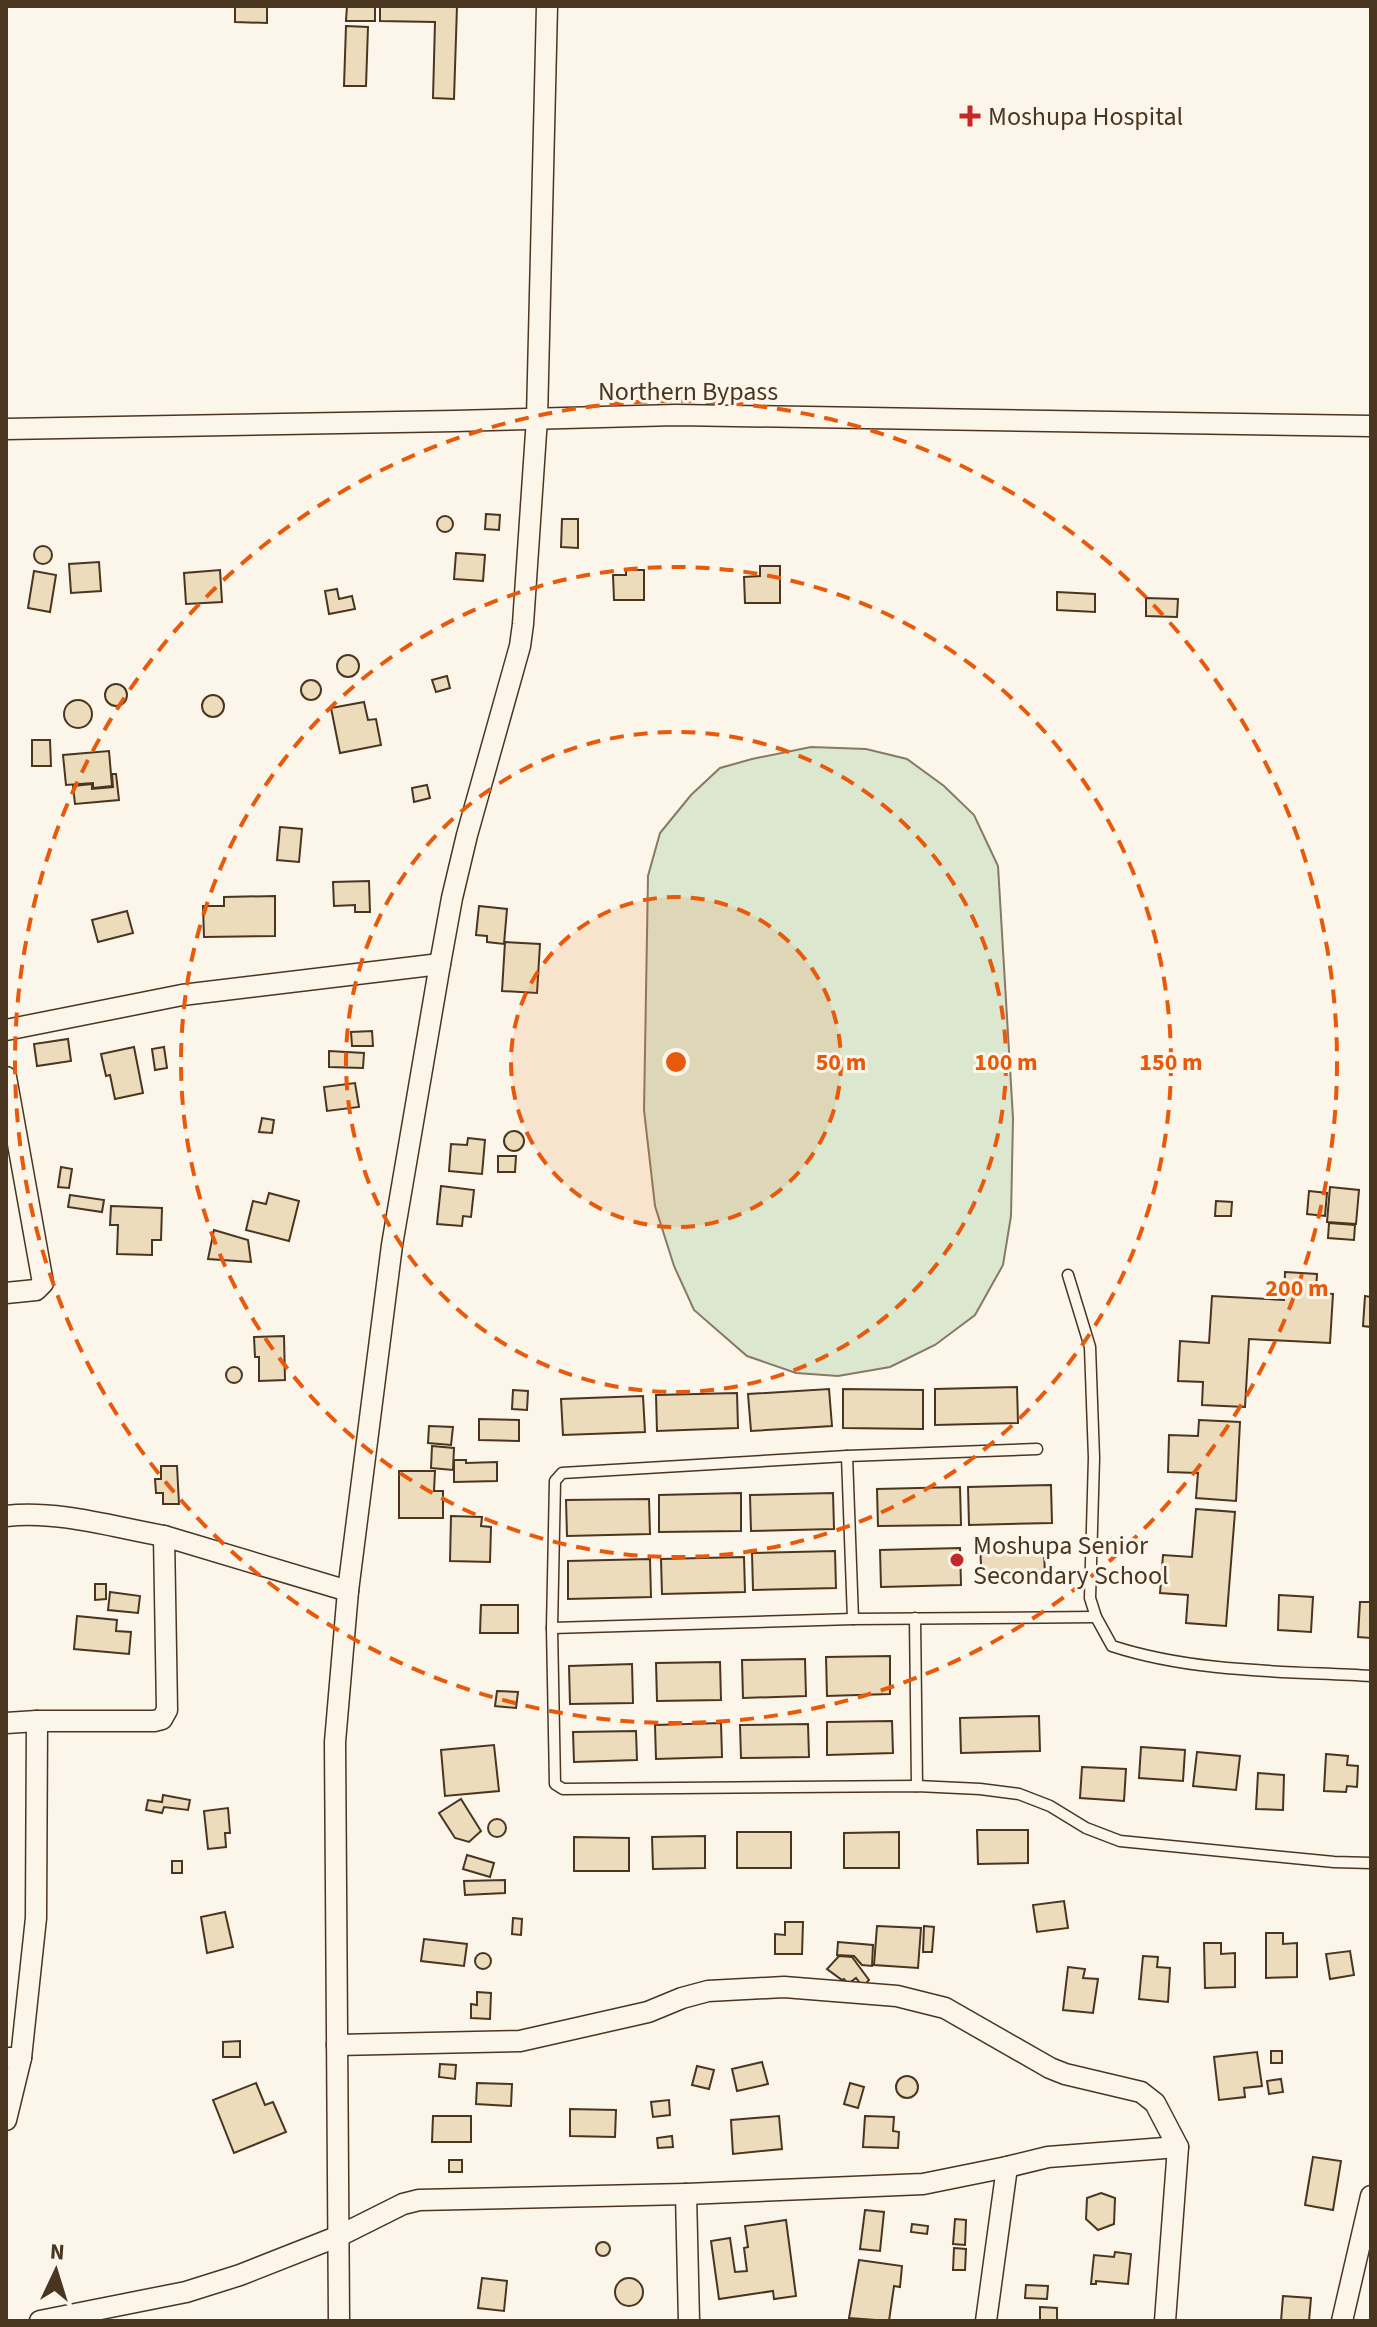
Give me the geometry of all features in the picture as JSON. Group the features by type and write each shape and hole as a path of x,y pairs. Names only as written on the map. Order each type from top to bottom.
{"street":[{"path":"339,2321 335,1742 348,1591 392,1245 452,898 520,646 537,418 547,6"},
{"name":"Northern Bypass","path":"6,429 676,415 1371,426"},
{"path":"6,1030 182,995 440,964"},
{"path":"6,1077 43,1283 36,1290 6,1293"},
{"path":"6,1516 60,1517 164,1536 348,1591"},
{"path":"6,1723 162,1719 167,1710 164,1536"},
{"path":"6,2120 36,1918 37,1721"},
{"path":"337,2045 520,2041 648,2012 708,1991 784,1987 897,1996 945,2008 1050,2068 1141,2092 1155,2103 1178,2147 1165,2321"},
{"path":"40,2321 186,2292 240,2275 339,2236 403,2204 419,2200 686,2194 923,2184 1048,2157 1178,2147"},
{"path":"986,2321 1007,2167"},
{"path":"686,2194 689,2321"},
{"path":"1342,2321 1371,2196"}],"lane":[{"path":"1068,1275 1090,1347 1094,1458 1090,1598 1096,1617 1112,1646 1196,1665 1371,1676"},
{"path":"1037,1449 847,1456 562,1473 555,1481 552,1628 555,1784 559,1788 917,1786 980,1789 1019,1794 1050,1806 1086,1828 1120,1841 1371,1863"},
{"path":"847,1456 853,1619"},
{"path":"552,1628 853,1619 1096,1617"},
{"path":"915,1618 917,1786"}],"green space":[{"path":"811,747 866,749 907,759 944,786 974,815 998,866 1013,1118 1011,1216 1003,1265 975,1315 935,1345 890,1367 838,1376 796,1373 747,1356 694,1310 674,1266 655,1206 644,1110 648,876 660,833 691,795 720,768"}],"building":[{"path":"235,6 267,6 267,23 235,22"},
{"path":"347,6 375,6 375,21 346,21"},
{"path":"380,6 457,6 454,99 433,98 435,22 380,21"},
{"path":"346,26 368,27 366,86 344,86"},
{"path":"486,514 500,515 499,530 485,529"},
{"path":"442,516 448,516 453,524 451,530 442,532 437,527 437,521"},
{"path":"562,519 578,519 578,548 561,547"},
{"path":"43,546 52,555 43,564 34,555"},
{"path":"456,553 485,555 483,581 454,579"},
{"path":"99,562 101,591 71,593 69,564"},
{"path":"760,566 780,566 780,603 745,603 744,577 760,576"},
{"path":"220,570 222,602 186,604 184,573"},
{"path":"626,570 644,570 644,600 614,600 613,575 626,575"},
{"path":"34,571 56,575 50,612 28,608"},
{"path":"337,589 339,599 352,596 355,609 329,614 325,591"},
{"path":"1057,592 1095,594 1095,612 1057,610"},
{"path":"1146,598 1178,599 1177,617 1146,616"},
{"path":"348,655 356,658 359,666 356,674 348,677 340,674 337,666 340,658"},
{"path":"447,676 450,688 436,692 432,680"},
{"path":"311,680 318,683 321,690 318,697 311,700 304,697 301,690 304,683"},
{"path":"112,684 120,684 127,695 120,706 112,706 105,699 105,691"},
{"path":"213,695 221,698 224,706 221,714 213,717 205,714 202,706 205,698"},
{"path":"78,700 88,704 92,714 88,724 78,728 68,724 64,714 68,704"},
{"path":"364,702 368,720 376,719 381,745 340,753 331,708"},
{"path":"32,740 50,740 51,766 32,766"},
{"path":"109,751 112,786 93,788 93,783 66,785 63,755"},
{"path":"112,774 116,774 119,800 75,804 73,786 92,784 92,789 113,787"},
{"path":"427,785 430,798 414,802 412,788"},
{"path":"280,827 302,829 299,862 277,860"},
{"path":"369,881 370,912 355,912 355,905 334,906 333,882"},
{"path":"275,896 275,936 204,937 203,906 224,906 224,897"},
{"path":"479,906 507,909 504,944 487,942 487,936 476,935"},
{"path":"127,911 133,933 98,942 92,920"},
{"path":"505,942 540,944 537,993 502,991"},
{"path":"372,1031 373,1046 352,1046 351,1032"},
{"path":"68,1039 71,1061 37,1066 34,1044"},
{"path":"134,1047 143,1093 115,1099 101,1054"},
{"path":"164,1047 167,1068 155,1070 152,1049"},
{"path":"329,1051 364,1053 363,1068 329,1067"},
{"path":"355,1083 359,1107 327,1111 324,1087"},
{"path":"262,1118 274,1120 272,1133 259,1132"},
{"path":"514,1131 521,1134 524,1141 521,1148 514,1151 507,1148 504,1141 507,1134"},
{"path":"468,1138 485,1140 482,1174 449,1171 451,1144 467,1145"},
{"path":"498,1156 516,1156 515,1172 498,1172"},
{"path":"61,1167 72,1169 69,1188 58,1187"},
{"path":"441,1186 474,1190 471,1217 463,1216 462,1226 437,1224"},
{"path":"1330,1187 1359,1190 1356,1224 1327,1222"},
{"path":"1309,1191 1327,1193 1325,1216 1307,1214"},
{"path":"269,1193 299,1201 289,1241 246,1230 253,1201 266,1204"},
{"path":"70,1195 104,1200 102,1212 68,1207"},
{"path":"1216,1201 1232,1202 1231,1216 1215,1216"},
{"path":"111,1206 162,1208 161,1240 152,1240 152,1255 117,1254 118,1225 110,1225"},
{"path":"1329,1223 1355,1225 1354,1240 1328,1238"},
{"path":"214,1230 248,1240 251,1262 208,1259"},
{"path":"1285,1272 1317,1274 1316,1293 1333,1294 1330,1343 1249,1339 1245,1407 1202,1405 1203,1382 1178,1381 1180,1341 1209,1343 1212,1296 1284,1300"},
{"path":"1365,1296 1371,1297 1371,1327 1363,1326"},
{"path":"284,1336 285,1380 259,1381 259,1357 255,1357 254,1337"},
{"path":"231,1367 237,1367 242,1375 240,1381 231,1383 226,1378 226,1372"},
{"path":"1017,1387 1018,1423 935,1425 935,1389"},
{"path":"829,1389 832,1426 751,1431 748,1394"},
{"path":"843,1389 923,1390 923,1429 843,1428"},
{"path":"513,1390 528,1391 527,1410 512,1409"},
{"path":"737,1393 738,1428 657,1431 656,1395"},
{"path":"643,1396 645,1432 563,1435 561,1399"},
{"path":"479,1419 519,1420 519,1441 479,1440"},
{"path":"1199,1420 1240,1422 1236,1501 1196,1498 1198,1473 1168,1472 1169,1435 1198,1436"},
{"path":"429,1426 453,1427 451,1445 428,1443"},
{"path":"432,1446 454,1448 453,1470 431,1468"},
{"path":"454,1460 466,1460 466,1463 497,1462 497,1481 454,1482"},
{"path":"161,1466 177,1466 179,1504 163,1504 163,1493 156,1493 155,1479 161,1479"},
{"path":"399,1471 435,1471 434,1491 443,1491 443,1518 399,1518"},
{"path":"1051,1485 1052,1523 969,1525 968,1487"},
{"path":"960,1487 961,1525 878,1526 877,1489"},
{"path":"741,1493 741,1531 659,1532 659,1495"},
{"path":"833,1493 834,1529 751,1531 750,1495"},
{"path":"649,1499 650,1534 567,1536 566,1500"},
{"path":"1196,1509 1235,1512 1226,1626 1186,1623 1188,1595 1160,1593 1163,1555 1192,1557"},
{"path":"451,1516 482,1517 481,1526 491,1527 490,1562 450,1561"},
{"path":"1044,1544 1045,1581 982,1582 980,1546"},
{"path":"960,1548 961,1585 881,1587 880,1550"},
{"path":"835,1551 836,1588 753,1590 752,1553"},
{"path":"744,1557 745,1592 662,1594 661,1559"},
{"path":"650,1559 651,1597 568,1599 568,1561"},
{"path":"95,1584 106,1584 106,1599 95,1600"},
{"path":"110,1592 140,1596 138,1613 108,1610"},
{"path":"1279,1595 1313,1597 1311,1632 1278,1630"},
{"path":"1360,1602 1371,1602 1371,1638 1358,1637"},
{"path":"481,1605 518,1605 518,1633 480,1633"},
{"path":"77,1616 117,1620 116,1631 131,1632 129,1654 74,1649"},
{"path":"890,1656 890,1694 827,1696 826,1657"},
{"path":"805,1659 806,1696 743,1698 742,1660"},
{"path":"720,1662 721,1700 657,1701 656,1663"},
{"path":"632,1664 633,1703 570,1704 569,1666"},
{"path":"497,1691 518,1692 516,1708 495,1706"},
{"path":"1039,1716 1040,1751 961,1753 960,1718"},
{"path":"892,1721 893,1753 827,1755 827,1722"},
{"path":"721,1723 722,1757 656,1759 655,1725"},
{"path":"808,1724 809,1757 741,1758 740,1725"},
{"path":"636,1731 637,1760 574,1762 573,1732"},
{"path":"494,1745 499,1791 445,1796 441,1750"},
{"path":"1141,1747 1185,1750 1183,1781 1139,1778"},
{"path":"1197,1752 1240,1756 1236,1790 1193,1786"},
{"path":"1326,1754 1348,1756 1347,1765 1358,1766 1357,1787 1347,1786 1346,1792 1324,1791"},
{"path":"1082,1767 1126,1769 1124,1801 1080,1798"},
{"path":"1258,1773 1284,1775 1283,1810 1256,1809"},
{"path":"163,1795 190,1800 188,1810 164,1807 162,1813 146,1810 148,1800 162,1802"},
{"path":"461,1799 481,1831 469,1842 455,1838 439,1813"},
{"path":"228,1808 230,1833 225,1833 226,1847 208,1849 204,1811"},
{"path":"493,1819 501,1819 506,1828 504,1835 493,1837 488,1832 488,1824"},
{"path":"977,1830 1028,1830 1028,1863 978,1864"},
{"path":"737,1832 791,1832 791,1868 737,1868"},
{"path":"899,1832 899,1868 844,1868 844,1833"},
{"path":"705,1836 705,1868 653,1869 652,1837"},
{"path":"574,1837 629,1838 629,1871 574,1871"},
{"path":"467,1855 494,1863 490,1877 463,1869"},
{"path":"172,1861 182,1861 182,1873 172,1873"},
{"path":"505,1880 505,1893 465,1895 464,1881"},
{"path":"1064,1901 1068,1928 1037,1932 1033,1905"},
{"path":"225,1912 233,1947 207,1953 201,1917"},
{"path":"513,1918 522,1919 521,1935 512,1934"},
{"path":"785,1922 803,1922 802,1954 775,1954 775,1934 785,1935"},
{"path":"877,1926 921,1928 918,1968 874,1965"},
{"path":"924,1926 934,1927 932,1952 923,1952"},
{"path":"1266,1933 1283,1933 1283,1944 1297,1943 1297,1977 1266,1978"},
{"path":"424,1939 467,1944 464,1966 421,1961"},
{"path":"838,1942 873,1945 872,1966 862,1965 854,1956 837,1955"},
{"path":"1204,1943 1221,1943 1221,1954 1235,1953 1235,1987 1205,1988"},
{"path":"1350,1951 1354,1975 1330,1979 1326,1954"},
{"path":"480,1953 486,1953 491,1961 489,1967 480,1969 475,1964 475,1958"},
{"path":"839,1956 852,1957 869,1980 863,1987 856,1978 848,1984 827,1969"},
{"path":"1143,1956 1158,1957 1157,1967 1170,1968 1168,2002 1139,1999"},
{"path":"1068,1967 1085,1969 1083,1978 1098,1979 1093,2013 1063,2010"},
{"path":"477,1992 491,1993 490,2019 471,2018 471,2004 477,2005"},
{"path":"240,2041 240,2057 223,2057 223,2042"},
{"path":"1271,2051 1282,2051 1282,2063 1271,2063"},
{"path":"1257,2052 1262,2086 1244,2088 1245,2097 1219,2100 1214,2057"},
{"path":"762,2062 768,2084 737,2091 732,2069"},
{"path":"440,2064 456,2065 455,2079 439,2077"},
{"path":"697,2066 714,2070 709,2089 692,2085"},
{"path":"903,2076 911,2076 918,2087 911,2098 903,2098 896,2091 896,2083"},
{"path":"1281,2079 1283,2092 1269,2094 1267,2081"},
{"path":"256,2083 265,2105 273,2102 286,2132 234,2153 213,2100"},
{"path":"477,2083 512,2084 511,2106 476,2104"},
{"path":"850,2083 864,2087 858,2108 844,2104"},
{"path":"669,2100 670,2115 653,2117 651,2102"},
{"path":"570,2109 616,2110 615,2137 570,2136"},
{"path":"433,2116 471,2116 471,2142 432,2142"},
{"path":"779,2116 782,2149 733,2154 731,2120"},
{"path":"865,2116 894,2117 893,2131 899,2132 898,2148 863,2147"},
{"path":"672,2136 673,2147 658,2148 657,2138"},
{"path":"1313,2157 1341,2161 1333,2210 1305,2205"},
{"path":"449,2160 462,2160 462,2172 449,2172"},
{"path":"1101,2193 1115,2198 1114,2224 1098,2230 1086,2219 1087,2198"},
{"path":"865,2210 884,2212 880,2251 860,2249"},
{"path":"955,2219 966,2220 965,2245 953,2244"},
{"path":"786,2220 796,2296 774,2299 773,2291 719,2299 711,2241 730,2238 735,2272 747,2271 745,2226"},
{"path":"912,2224 928,2226 927,2234 911,2232"},
{"path":"603,2242 610,2249 603,2256 596,2249"},
{"path":"954,2248 966,2249 965,2270 953,2270"},
{"path":"1115,2252 1131,2254 1128,2284 1096,2281 1096,2284 1091,2284 1094,2255 1114,2257"},
{"path":"859,2260 902,2266 900,2287 894,2286 889,2321 849,2318"},
{"path":"482,2278 507,2281 504,2311 478,2308"},
{"path":"629,2278 639,2282 643,2292 639,2302 629,2306 619,2302 615,2292 619,2282"},
{"path":"1026,2285 1048,2286 1047,2299 1025,2298"},
{"path":"1283,2296 1311,2298 1309,2321 1281,2321"},
{"path":"1040,2307 1057,2308 1057,2321 1040,2321"}],"place":[{"name":"Moshupa Hospital","path":"970,116"},
{"name":"Moshupa Senior Secondary School","path":"957,1560"}]}
